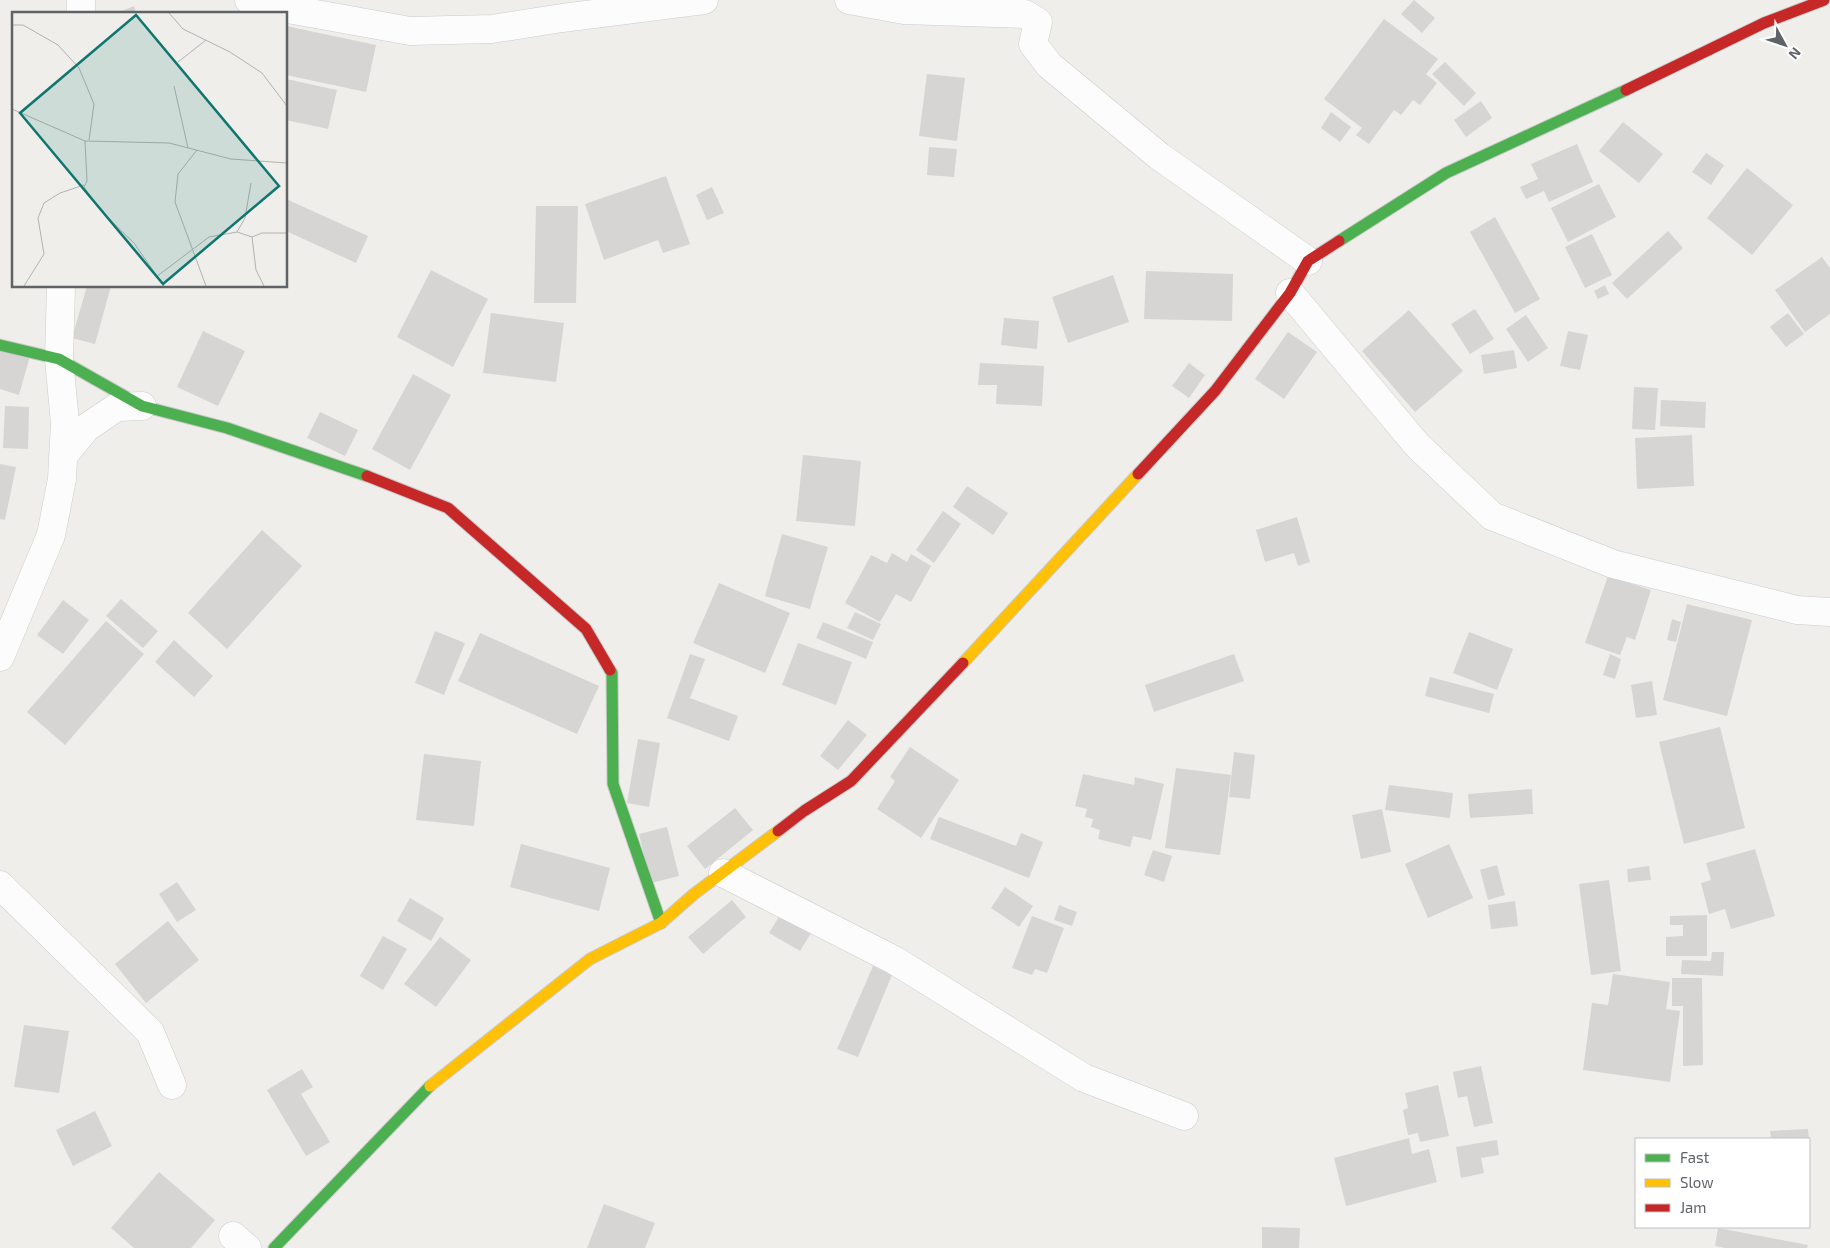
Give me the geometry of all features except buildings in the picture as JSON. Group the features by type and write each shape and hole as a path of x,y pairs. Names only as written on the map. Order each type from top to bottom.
{"street":[{"path":"249,0 286,9 410,31 492,29 704,0"},
{"path":"849,0 904,10 1025,14 1043,11 1033,44 1049,65 1159,156 1308,262"},
{"path":"274,1248 428,1087 590,959 661,923 694,894 804,811 851,781 998,627 1215,391 1290,293 1308,262 1446,173 1611,98 1764,23 1824,0"},
{"path":"0,657 52,535 62,480 65,423 58,359 60,288"},
{"path":"1290,293 1417,445 1492,516 1613,564 1797,610 1830,612"},
{"path":"0,345 58,359 142,406 236,431 361,474 448,508 586,629 612,672 613,784 661,923"},
{"path":"63,456 86,428 117,407 142,406"},
{"path":"723,873 894,960 1084,1078 1184,1116"},
{"path":"0,885 150,1032 172,1086"}],"traffic: fast":[{"path":"1339,241 1446,173 1626,90"},
{"path":"0,345 59,359 142,406 227,428 367,476"},
{"path":"610,670 612,673 613,784 661,923"},
{"path":"274,1248 430,1086"}],"traffic: slow":[{"path":"963,663 1138,474"},
{"path":"430,1086 590,959 661,923 694,894 778,831"}],"traffic: jam":[{"path":"1626,90 1764,23 1824,0"},
{"path":"1138,474 1215,391 1290,293 1308,261 1339,241"},
{"path":"367,476 448,508 586,629 610,670"},
{"path":"778,831 804,811 851,781 963,663"}]}
